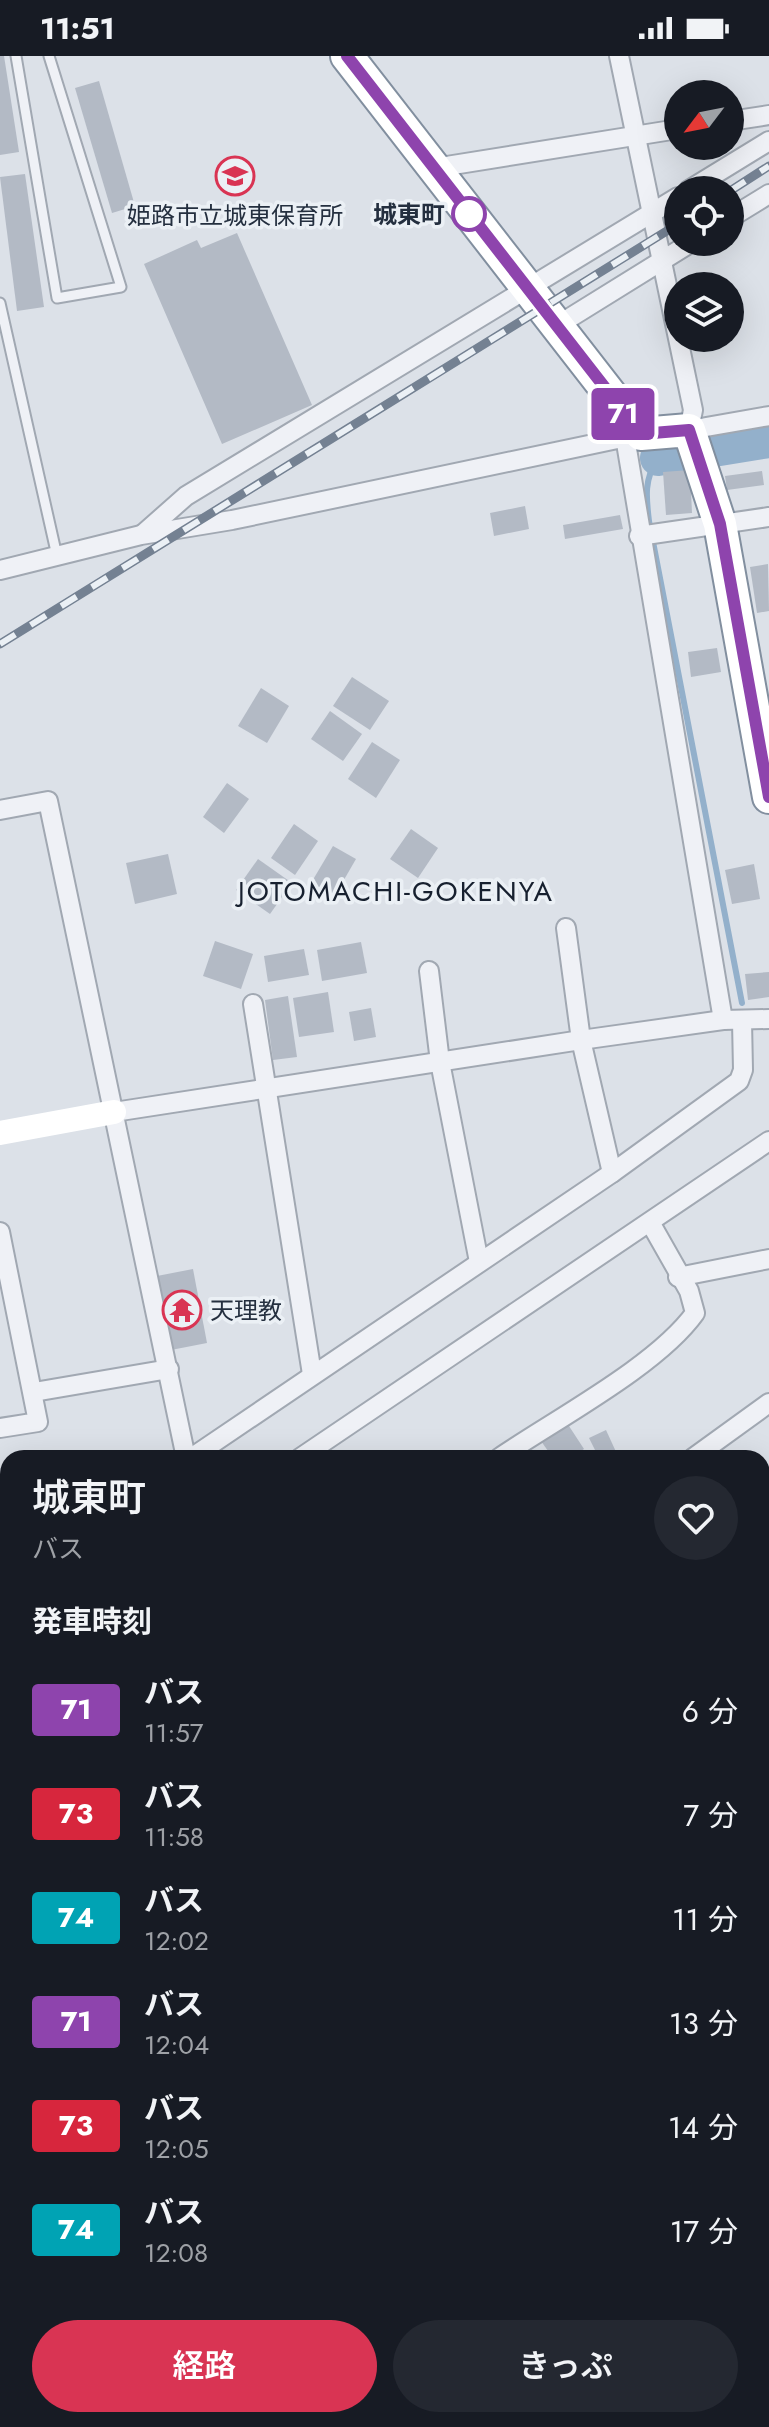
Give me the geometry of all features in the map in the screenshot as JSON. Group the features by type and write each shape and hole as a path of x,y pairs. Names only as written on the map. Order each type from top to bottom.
{"highway":[{"path":"347,56 525,287 633,436 691,438 720,524 768,785"}],"street":[{"path":"619,56 693,410 691,438 769,416"},
{"path":"744,119 769,115"},
{"path":"434,168 664,131"},
{"path":"712,176 769,141"},
{"path":"744,209 769,194"},
{"path":"141,535 186,496 525,287 664,205"},
{"path":"555,327 669,256"},
{"path":"2,574 57,556 141,535 232,520 633,436 639,536 723,1020"},
{"path":"639,536 769,517"},
{"path":"0,810 48,801 186,1450"},
{"path":"566,928 581,1040 612,1173"},
{"path":"429,971 440,1062 479,1262"},
{"path":"253,1004 312,1374"},
{"path":"0,1133 114,1112 581,1040 723,1020 769,1019"},
{"path":"200,1450 612,1173 739,1081 743,1070 742,1021"},
{"path":"312,1450 651,1224 769,1141"},
{"path":"511,1450 602,1391 683,1330 695,1313 689,1291 678,1277 651,1224"},
{"path":"0,1232 38,1422 0,1428"},
{"path":"678,1277 769,1259"},
{"path":"34,1392 169,1369"},
{"path":"704,1450 769,1403"}],"lane":[{"path":"16,56 57,298 121,287 49,56"},
{"path":"0,303 57,556"}],"building":[{"path":"0,56 4,56 19,152 0,155"},
{"path":"99,81 135,206 112,213 75,88"},
{"path":"25,174 44,307 17,311 0,177"},
{"path":"237,233 312,405 222,444 144,264 197,240 201,248"},
{"path":"690,470 692,513 666,515 663,472"},
{"path":"762,471 764,485 727,490 725,476"},
{"path":"525,506 529,529 494,536 490,513"},
{"path":"620,515 623,529 565,539 563,525"},
{"path":"768,564 769,611 757,613 750,567"},
{"path":"717,648 721,672 691,677 688,652"},
{"path":"352,677 389,701 370,730 333,706"},
{"path":"261,688 289,706 267,743 238,726"},
{"path":"330,711 362,734 343,761 311,739"},
{"path":"372,742 400,760 376,798 348,779"},
{"path":"227,783 249,799 224,833 203,817"},
{"path":"294,824 318,841 295,875 271,858"},
{"path":"411,829 438,848 418,878 390,859"},
{"path":"333,846 356,859 334,897 311,883"},
{"path":"168,854 177,894 135,904 126,863"},
{"path":"258,859 292,883 270,914 236,890"},
{"path":"754,864 760,899 732,904 725,870"},
{"path":"215,941 253,954 241,989 203,976"},
{"path":"361,942 367,973 322,981 317,950"},
{"path":"304,949 309,975 268,982 264,956"},
{"path":"769,972 769,997 748,1000 745,974"},
{"path":"328,992 334,1032 299,1037 293,998"},
{"path":"288,996 297,1057 273,1060 265,1000"},
{"path":"371,1008 376,1037 354,1041 349,1012"},
{"name":"天理教","path":"193,1269 207,1343 171,1350 157,1276"},
{"path":"567,1423 584,1449 547,1450 541,1441"},
{"path":"606,1430 615,1450 595,1450 589,1438"}],"waterway":[{"path":"658,458 769,440"},
{"path":"658,458 647,488 649,521 742,1003"}],"railway":[{"path":"744,182 769,166"},
{"path":"0,644 664,233"}],"bus line":[{"name":"71","path":"347,56 641,434 689,430 720,524 769,797"}],"place":[{"name":"姫路市立城東保育所","path":"235,176"},
{"name":"城東町","path":"469,214"},
{"name":"天理教","path":"182,1310"}],"district":[{"name":"JOTOMACHI-GOKENYA","path":"396,891"}]}
